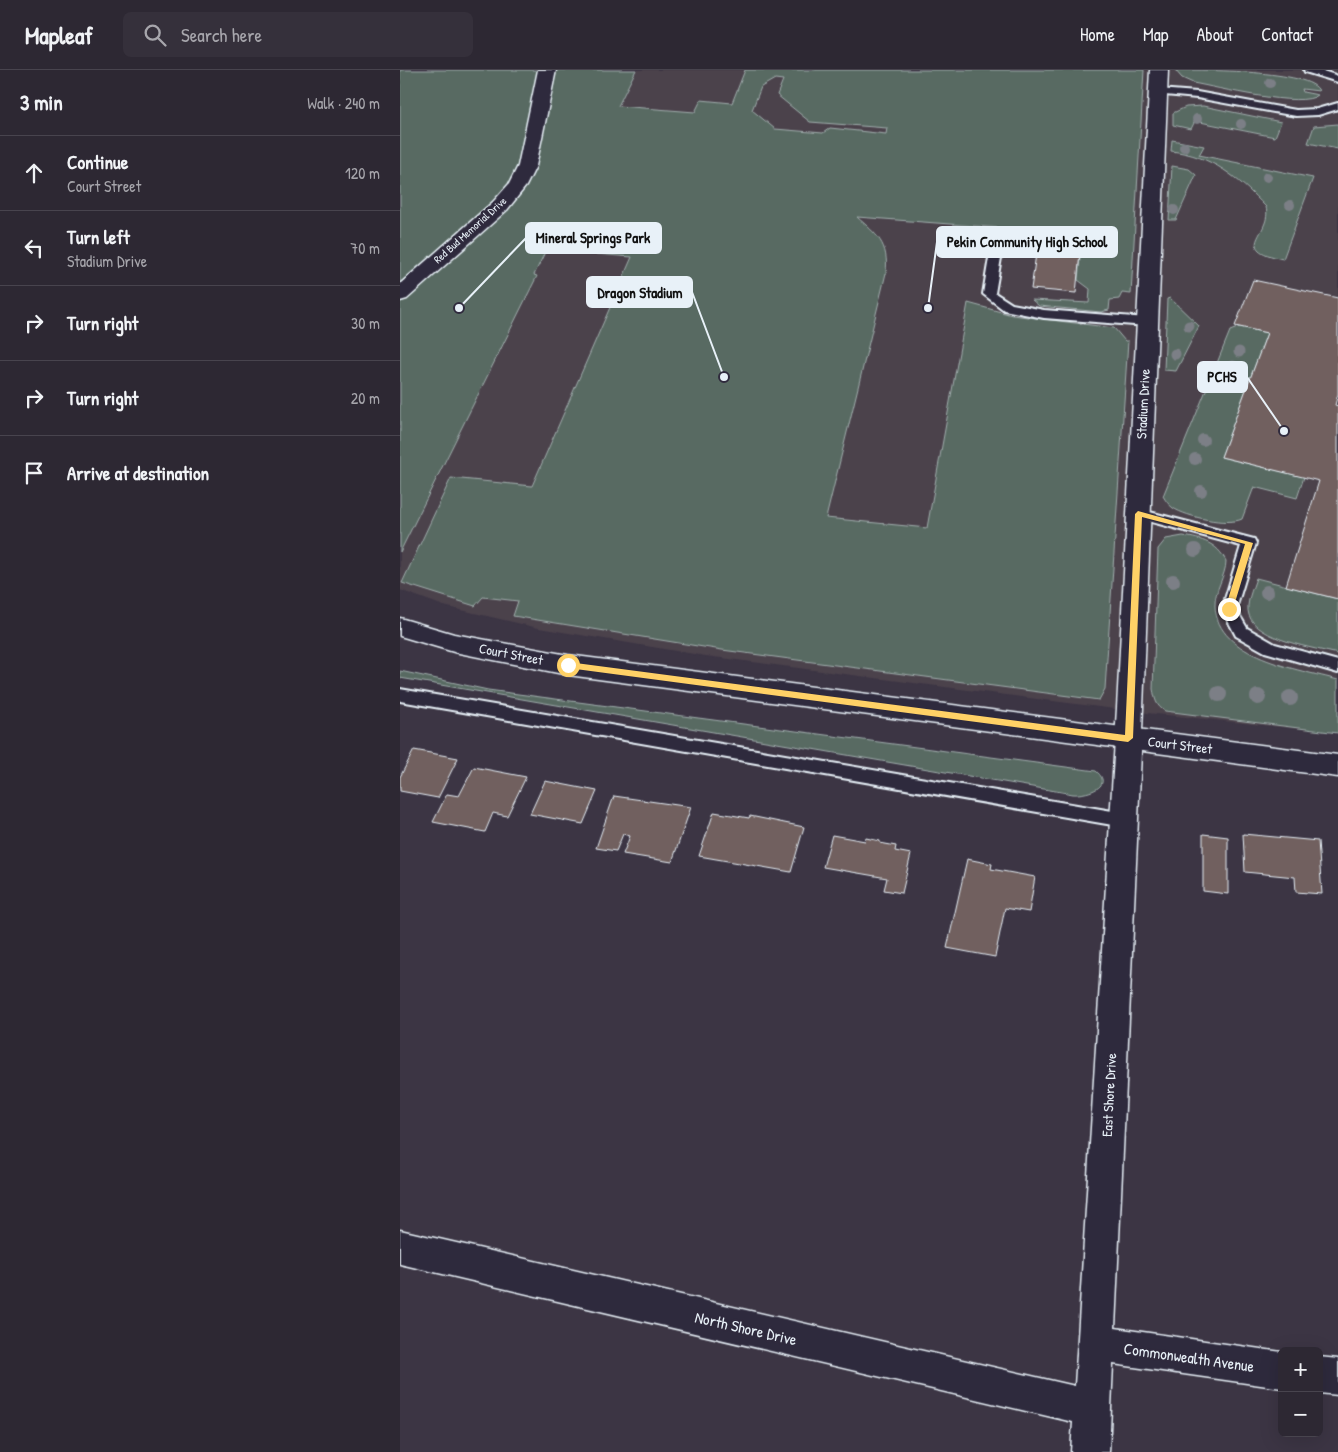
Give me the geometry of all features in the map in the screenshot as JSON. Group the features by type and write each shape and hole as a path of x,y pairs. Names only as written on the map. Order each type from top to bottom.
{"street":[{"name":"Red Bud Memorial Drive","path":"400,295 432,264 500,206 517,186 527,166 547,70"},
{"name":"Stadium Drive","path":"1128,738 1146,322 1159,81"},
{"name":"Court Street","path":"400,627 454,643 568,665 1338,766"},
{"name":"East Shore Drive","path":"1090,1452 1128,738"},
{"name":"North Shore Drive","path":"400,1247 1092,1408"},
{"name":"Commonwealth Avenue","path":"1096,1344 1278,1369"},
{"path":"1323,1376 1338,1378"}],"lane":[{"path":"1309,70 1338,79"},
{"path":"1159,81 1197,95 1296,113 1318,112 1338,106"},
{"path":"996,246 989,294 1008,307 1044,314 1146,322"},
{"path":"1138,514 1249,543 1229,609 1241,632 1270,648 1338,667"},
{"path":"400,695 1124,820"}],"shaded area":[{"path":"636,70 1338,70 1338,733 1138,712 706,656 539,628 444,606 400,590 400,546"}],"green space":[{"path":"400,70 636,70 618,106 695,112 701,100 732,103 745,70 1144,70 1131,294 1122,293 1119,299 1110,300 1109,310 1101,312 1039,306 1032,300 1089,303 1090,289 1078,280 1082,234 857,217 880,240 886,254 886,273 826,518 927,528 968,303 1012,315 1114,328 1125,341 1128,341 1105,689 1099,700 722,650 513,616 518,601 483,597 475,606 402,583 451,478 532,486 632,257 546,250 534,275 537,276 400,552","holes":["775,79 783,80 777,95 810,122 887,128 886,134 830,128 823,133 775,129 752,110 761,87"]},
{"path":"1175,70 1230,71 1277,75 1312,84 1319,91 1302,89 1303,92 1318,95 1309,99 1295,100 1258,96 1193,83 1182,78"},
{"path":"1203,106 1281,122 1275,137 1195,121 1191,129 1173,125 1173,113 1186,107"},
{"path":"1338,124 1338,149 1308,143 1314,126"},
{"path":"1172,140 1204,146 1199,155 1313,178 1283,259 1267,255 1259,250 1256,245 1267,217 1266,207 1234,177 1212,163 1171,151"},
{"path":"1172,166 1189,169 1196,175 1176,220 1169,220"},
{"path":"1170,298 1199,326 1176,371 1164,370 1167,299"},
{"path":"1240,327 1267,333 1221,457 1304,477 1297,498 1254,487 1242,519 1227,522 1197,517 1179,511 1173,508 1163,496 1230,331"},
{"path":"1183,536 1208,543 1218,550 1226,561 1216,594 1215,606 1219,624 1229,638 1244,649 1262,658 1338,680 1338,733 1165,711 1160,707 1155,699 1153,689 1158,549 1166,539"},
{"path":"1256,578 1338,599 1338,654 1288,642 1263,631 1254,624 1249,615 1248,606"},
{"path":"400,671 488,690 1096,771 1102,781 1096,789 1085,793 1073,794 400,678"}],"building":[{"path":"1065,233 1082,234 1076,293 1031,289 1038,240 1064,242"},
{"path":"1253,280 1338,298 1338,394 1335,405 1338,406 1338,599 1286,586 1319,481 1221,457 1267,333 1235,326"},
{"path":"414,750 458,758 438,798 400,791 400,777"},
{"path":"474,767 526,777 507,816 493,813 485,832 433,822 447,794 459,796"},
{"path":"545,781 597,791 583,824 530,814"},
{"path":"614,796 691,807 672,862 623,854 630,836 623,834 616,851 596,848"},
{"path":"714,812 749,818 750,816 804,827 791,872 699,856"},
{"path":"1203,834 1228,837 1228,894 1203,891"},
{"path":"1243,834 1318,841 1322,894 1296,892 1295,877 1245,872"},
{"path":"832,835 865,841 866,838 880,841 880,843 896,846 895,851 911,854 902,893 884,890 887,878 823,867"},
{"path":"967,859 992,864 991,869 1035,877 1029,912 1005,908 995,957 947,948"}],"place":[{"name":"Mineral Springs Park","path":"459,308"},
{"name":"Pekin Community High School","path":"928,308"},
{"name":"Dragon Stadium","path":"724,377"},
{"name":"PCHS","path":"1284,431"}],"route":[{"path":"568,665 1128,738 1138,514 1249,543 1229,609"}]}
